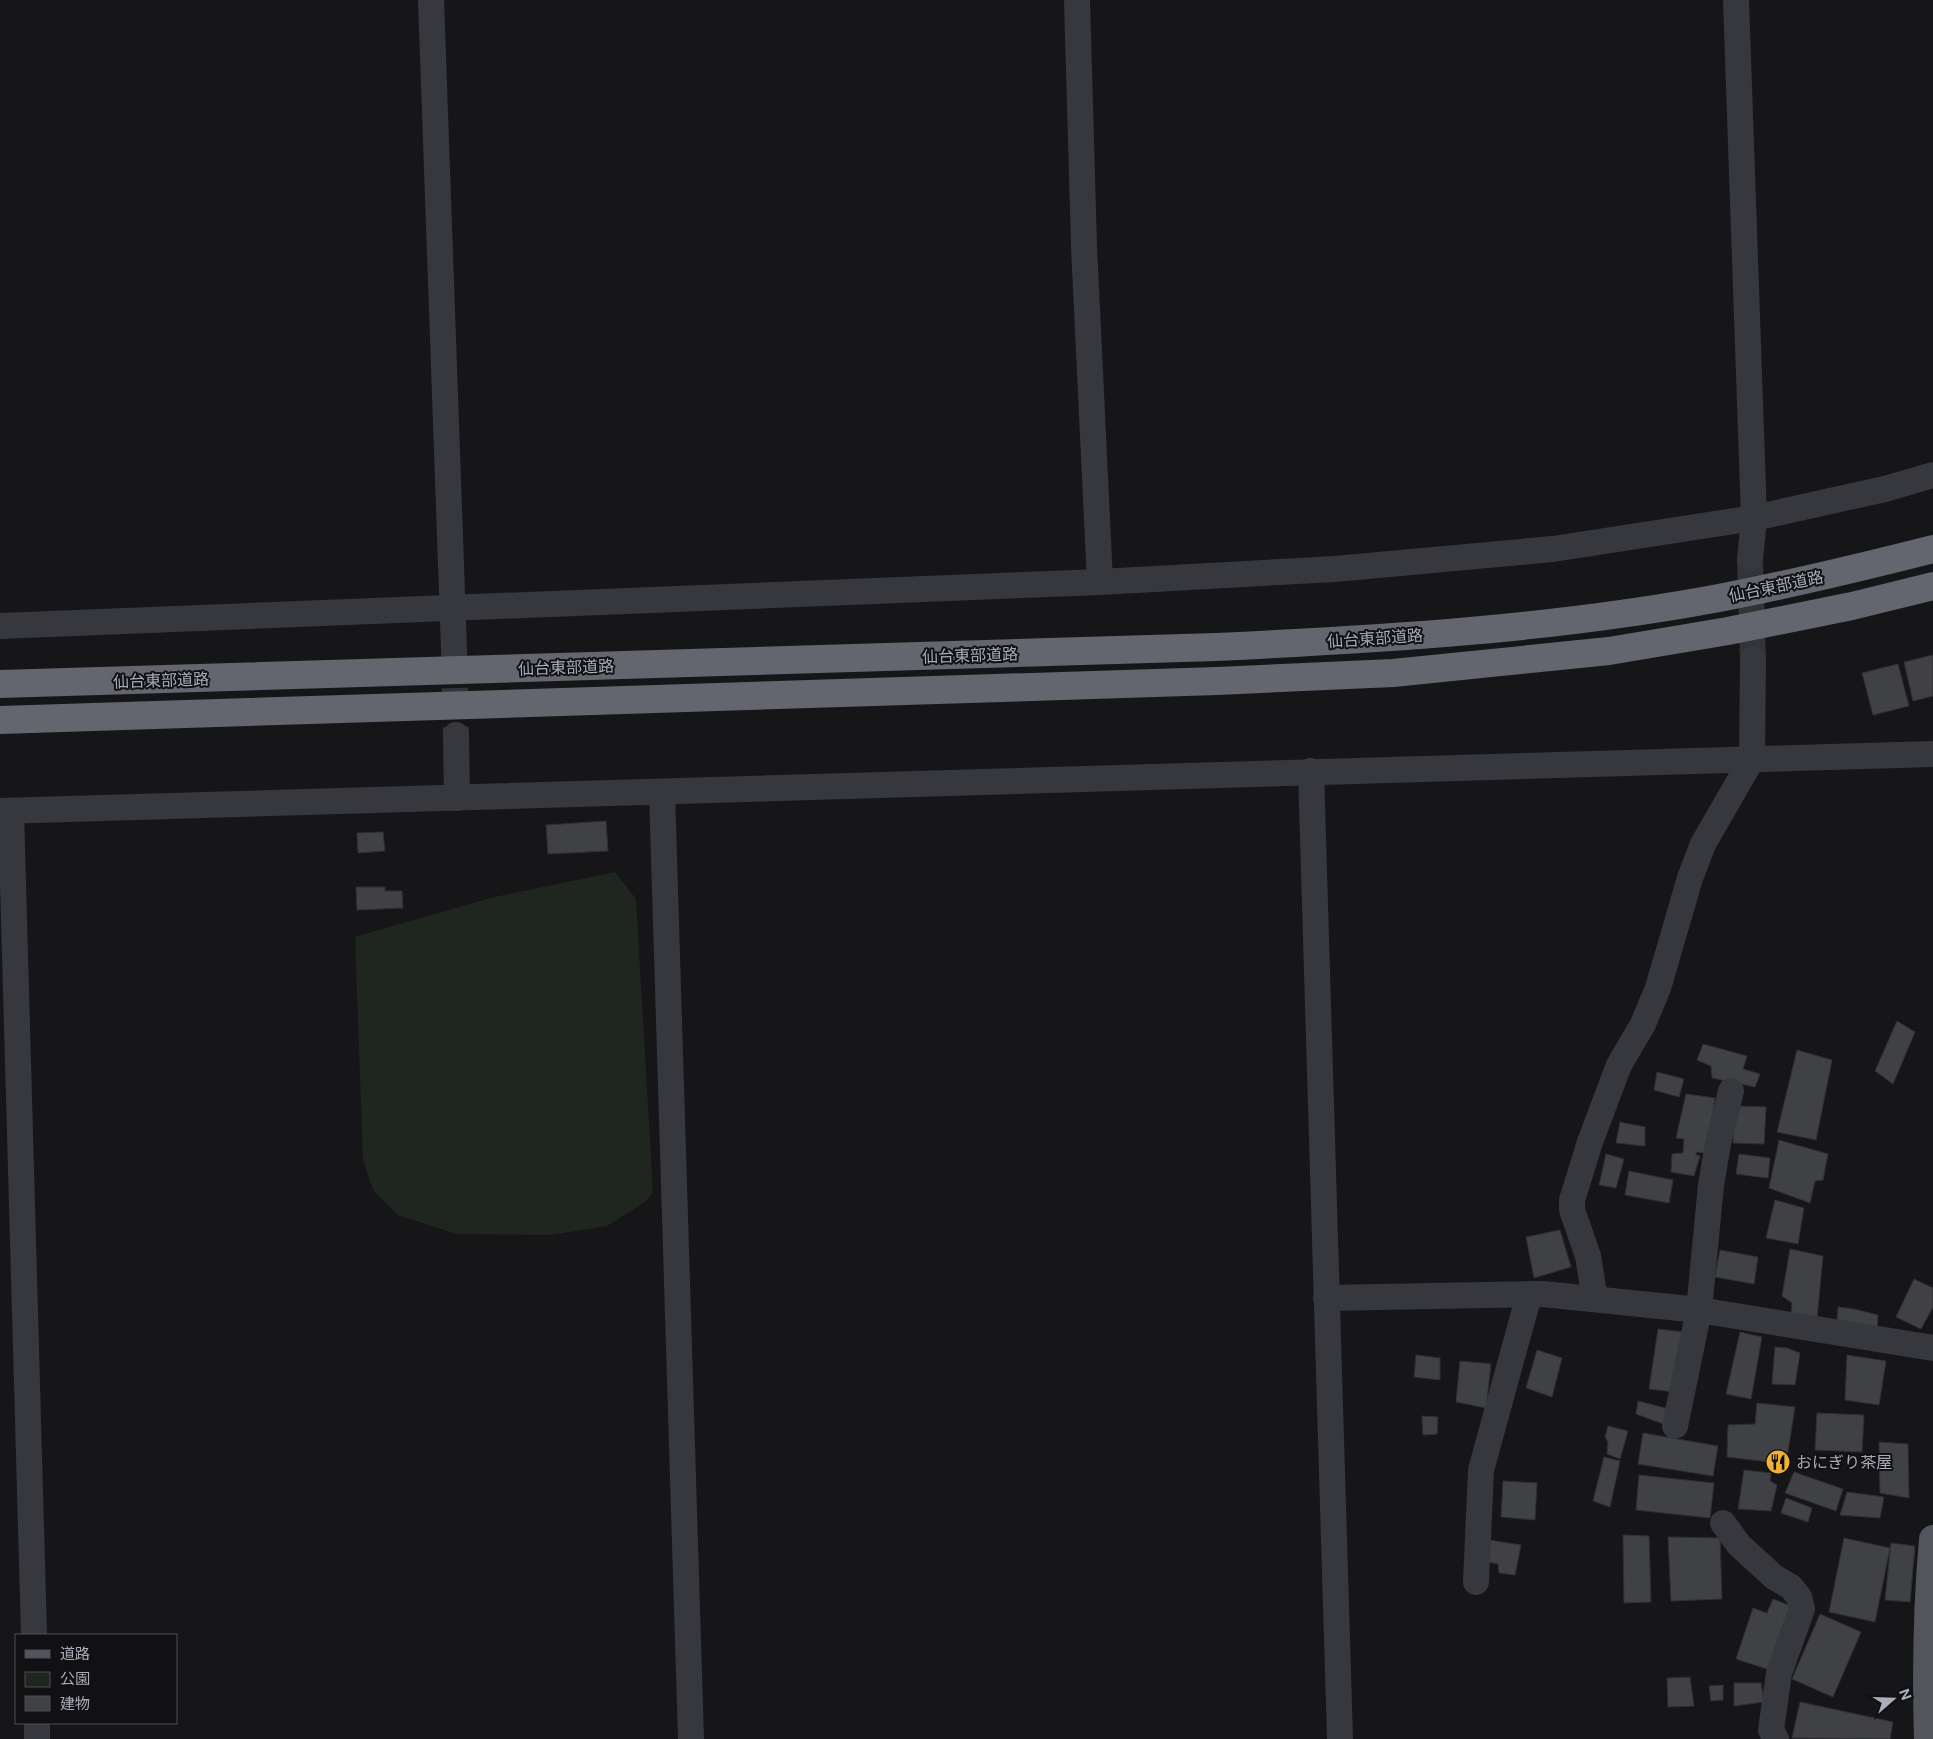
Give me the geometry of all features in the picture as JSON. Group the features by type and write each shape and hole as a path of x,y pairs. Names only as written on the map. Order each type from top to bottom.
{"highway":[{"name":"仙台東部道路","path":"0,684 1206,648 1392,638 1537,624 1718,598 1844,572 1933,549"},
{"name":"仙台東部道路","path":"0,720 1207,682 1393,673 1609,651 1728,631 1852,606 1933,586"}],"main road":[{"path":"1928,1739 1926,1681 1929,1587 1933,1539"}],"street":[{"path":"431,0 454,649"},
{"path":"1077,0 1084,246 1100,582"},
{"path":"1736,0 1754,518 1750,559"},
{"path":"0,626 1100,582 1335,569 1553,549 1754,518 1885,489 1933,476"},
{"path":"1595,1299 1588,1256 1572,1210 1572,1200 1590,1142 1618,1065 1643,1024 1658,988 1690,878 1703,844 1752,759 1753,660"},
{"path":"456,734 457,798"},
{"path":"34,1634 5,811 1933,754"},
{"path":"1311,771 1340,1739"},
{"path":"662,792 691,1739"},
{"path":"1674,1426 1699,1310 1711,1185 1718,1144 1731,1090"},
{"path":"1326,1298 1529,1295 1595,1299 1699,1310 1933,1348"},
{"path":"1476,1582 1482,1470 1529,1295"},
{"path":"1723,1523 1738,1545 1774,1577 1791,1587 1799,1597 1802,1609 1779,1673 1771,1730 1776,1739"},
{"path":"37,1724 37,1739"}],"green space":[{"path":"615,872 636,899 653,1192 645,1202 607,1226 551,1235 457,1234 398,1215 373,1190 363,1159 355,937 490,898"}],"building":[{"path":"1933,655 1933,696 1913,701 1904,662"},
{"path":"1898,664 1909,706 1873,715 1862,673"},
{"path":"606,821 608,851 548,854 546,825"},
{"path":"383,832 385,851 358,853 357,833"},
{"path":"356,887 385,887 385,891 402,891 403,908 357,910"},
{"path":"1897,1021 1915,1032 1893,1084 1875,1071"},
{"path":"1703,1044 1747,1056 1743,1069 1760,1074 1755,1087 1712,1078 1711,1066 1697,1060"},
{"path":"1797,1050 1832,1060 1816,1140 1777,1132"},
{"path":"1657,1072 1684,1079 1679,1097 1654,1090"},
{"path":"1686,1094 1715,1098 1706,1153 1696,1152 1696,1155 1700,1156 1694,1176 1671,1172 1672,1154 1683,1153 1684,1139 1676,1138"},
{"path":"1735,1106 1766,1107 1764,1144 1733,1143"},
{"path":"1620,1122 1645,1127 1645,1146 1616,1143"},
{"path":"1779,1140 1828,1154 1823,1180 1815,1181 1810,1203 1769,1188"},
{"path":"1606,1154 1624,1159 1616,1188 1599,1185"},
{"path":"1739,1154 1770,1158 1768,1178 1736,1174"},
{"path":"1629,1171 1673,1180 1669,1203 1625,1195"},
{"path":"1775,1200 1804,1208 1798,1244 1766,1238"},
{"path":"1560,1230 1571,1267 1534,1278 1526,1237"},
{"path":"1790,1249 1823,1256 1817,1319 1791,1318 1792,1303 1782,1296"},
{"path":"1720,1250 1758,1257 1754,1284 1715,1277"},
{"path":"1914,1279 1933,1288 1933,1307 1921,1329 1896,1317"},
{"path":"1838,1307 1878,1315 1877,1331 1837,1321"},
{"path":"1658,1329 1684,1332 1675,1392 1649,1389"},
{"path":"1740,1332 1762,1337 1751,1399 1726,1394"},
{"path":"1775,1347 1787,1348 1800,1353 1795,1385 1772,1384"},
{"path":"1537,1350 1562,1358 1552,1397 1526,1388"},
{"path":"1416,1355 1440,1358 1440,1380 1414,1377"},
{"path":"1847,1355 1886,1361 1879,1405 1845,1400"},
{"path":"1460,1361 1491,1364 1486,1408 1456,1402"},
{"path":"1638,1401 1669,1409 1666,1425 1636,1414"},
{"path":"1757,1403 1795,1407 1786,1464 1727,1457 1728,1425 1755,1424"},
{"path":"1817,1413 1864,1415 1862,1452 1815,1450"},
{"path":"1422,1416 1438,1417 1437,1434 1423,1435"},
{"path":"1608,1426 1628,1431 1620,1459 1607,1454 1608,1442 1605,1437"},
{"path":"1643,1433 1718,1446 1713,1476 1638,1464"},
{"path":"1879,1442 1908,1444 1909,1498 1880,1493"},
{"path":"1604,1457 1620,1461 1610,1507 1593,1501"},
{"path":"1744,1470 1771,1473 1770,1481 1777,1485 1771,1511 1738,1509"},
{"path":"1794,1472 1843,1489 1836,1511 1785,1493"},
{"path":"1639,1475 1714,1483 1710,1518 1636,1510"},
{"path":"1503,1481 1537,1483 1535,1520 1501,1517"},
{"path":"1847,1492 1884,1497 1880,1518 1840,1515"},
{"path":"1786,1498 1812,1508 1808,1522 1781,1513"},
{"path":"1623,1535 1649,1536 1651,1602 1624,1603"},
{"path":"1668,1537 1720,1538 1722,1599 1671,1601"},
{"path":"1844,1538 1890,1548 1875,1622 1829,1612"},
{"path":"1489,1540 1521,1545 1515,1575 1499,1573 1498,1564 1487,1562"},
{"path":"1891,1543 1915,1546 1910,1602 1885,1600"},
{"path":"1773,1599 1791,1606 1767,1669 1736,1659 1753,1608 1767,1613"},
{"path":"1820,1614 1861,1632 1833,1697 1792,1679"},
{"path":"1690,1677 1694,1706 1668,1707 1667,1678"},
{"path":"1734,1683 1761,1683 1764,1702 1734,1706"},
{"path":"1723,1685 1723,1700 1711,1701 1709,1686"},
{"path":"1800,1702 1893,1722 1890,1739 1792,1738"}],"tunnel":[{"path":"1750,559 1753,660"},
{"path":"454,649 456,735"}],"place":[{"name":"おにぎり茶屋","path":"1778,1462"}]}
